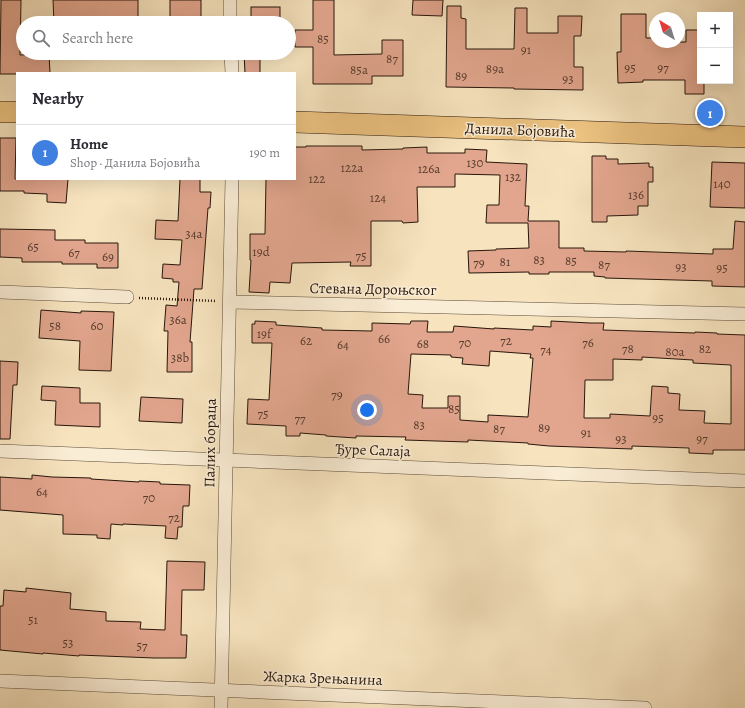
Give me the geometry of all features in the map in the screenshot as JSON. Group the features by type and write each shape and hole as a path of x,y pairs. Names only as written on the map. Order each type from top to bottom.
{"main road":[{"path":"0,112 16,112"},
{"name":"Данила Бојовића","path":"296,122 745,138"}],"street":[{"path":"230,0 230,16"},
{"path":"231,60 232,72"},
{"name":"Палих бораца","path":"221,708 232,180"},
{"path":"0,292 127,297"},
{"name":"Стевана Дороњског","path":"230,302 745,314"},
{"name":"Ђуре Салаја","path":"0,451 745,481"},
{"name":"Жарка Зрењанина","path":"0,681 645,708"}],"path":[{"path":"127,297 230,302"}],"building":[{"path":"1,0 21,0 21,16 16,16 16,60 49,60 50,72 16,72 16,74 0,74"},
{"path":"53,0 138,0 138,16 54,16"},
{"path":"170,0 201,0 201,16 170,16"},
{"path":"313,0 334,0 334,55 382,54 382,40 403,40 403,76 372,76 372,84 313,84 313,47 296,47 296,30 313,30"},
{"path":"413,0 443,0 442,16 412,15"},
{"path":"447,6 461,6 461,18 466,19 466,49 514,49 515,8 527,8 527,33 558,33 558,16 582,16 581,36 574,36 574,67 583,67 583,90 446,87"},
{"path":"251,7 280,7 280,16 251,16"},
{"path":"621,14 646,14 646,38 649,38 649,48 685,48 686,30 697,30 697,84 704,84 704,94 685,94 685,80 643,80 643,82 618,83 617,52 621,52"},
{"path":"244,60 260,60 260,72 245,72"},
{"path":"0,138 16,138 16,180 68,180 66,203 47,202 47,194 24,193 24,191 0,191"},
{"path":"362,146 362,150 427,147 427,153 465,153 465,149 487,150 486,162 527,164 525,206 529,206 528,221 559,221 559,248 584,248 584,251 713,254 713,249 733,249 735,221 745,222 745,287 712,286 712,281 605,278 594,276 594,272 549,272 549,274 529,274 529,272 469,273 468,251 529,248 528,223 486,223 487,205 499,205 500,175 455,174 455,187 417,187 418,222 403,223 402,221 371,221 371,266 350,266 351,262 292,263 290,283 270,282 269,293 249,292 251,260 250,234 265,234 266,180 296,180 296,147"},
{"path":"592,156 606,156 606,159 618,159 618,164 649,163 649,167 653,167 653,182 648,182 648,206 638,206 638,215 607,216 607,222 592,222"},
{"path":"712,162 745,163 745,208 710,207"},
{"path":"180,180 200,180 200,192 211,192 210,208 208,208 202,289 194,289 190,342 192,342 192,372 167,372 168,331 164,331 166,305 177,306 179,282 173,282 173,279 162,278 163,264 180,265 182,240 155,239 156,220 178,221"},
{"path":"0,229 55,230 55,240 85,240 85,243 118,243 118,268 97,268 97,264 22,262 22,258 0,257"},
{"path":"41,310 81,313 81,311 114,312 111,371 79,370 80,341 39,338"},
{"path":"255,321 276,322 276,325 322,328 322,330 372,331 372,323 410,324 411,321 428,321 427,332 453,332 454,326 533,330 533,326 551,327 551,321 604,323 603,330 695,332 745,335 745,450 713,450 713,454 689,453 689,448 632,446 632,449 549,446 528,443 468,440 468,442 405,440 406,437 356,436 356,438 300,433 300,436 286,436 286,426 247,424 248,399 269,400 272,343 252,343 252,324 255,324","holes":["490,351 531,354 530,358 533,358 528,417 488,415 488,422 460,420 460,396 448,396 448,408 422,408 423,395 408,394 411,354 451,355 451,357 463,358 462,364 489,366","642,357 693,360 693,363 731,365 731,424 704,423 705,411 679,410 680,394 668,393 668,387 652,386 650,416 610,414 610,418 584,418 585,380 613,380 613,359 642,360"]},
{"path":"0,361 18,362 17,385 13,385 10,439 0,439"},
{"path":"42,386 80,388 80,403 100,403 100,427 55,425 56,401 41,400"},
{"path":"141,397 183,399 182,423 139,421"},
{"path":"32,475 190,485 189,506 183,506 182,527 178,527 177,539 165,538 166,526 123,524 111,524 110,539 97,538 97,535 63,534 63,515 0,510 0,477 32,479"},
{"path":"167,561 205,562 204,590 182,590 181,635 187,635 186,658 79,656 0,650 0,606 3,606 4,590 26,592 26,588 71,593 70,609 106,612 106,621 141,622 140,629 165,630"}],"place":[{"name":"Home","path":"710,113"}]}
